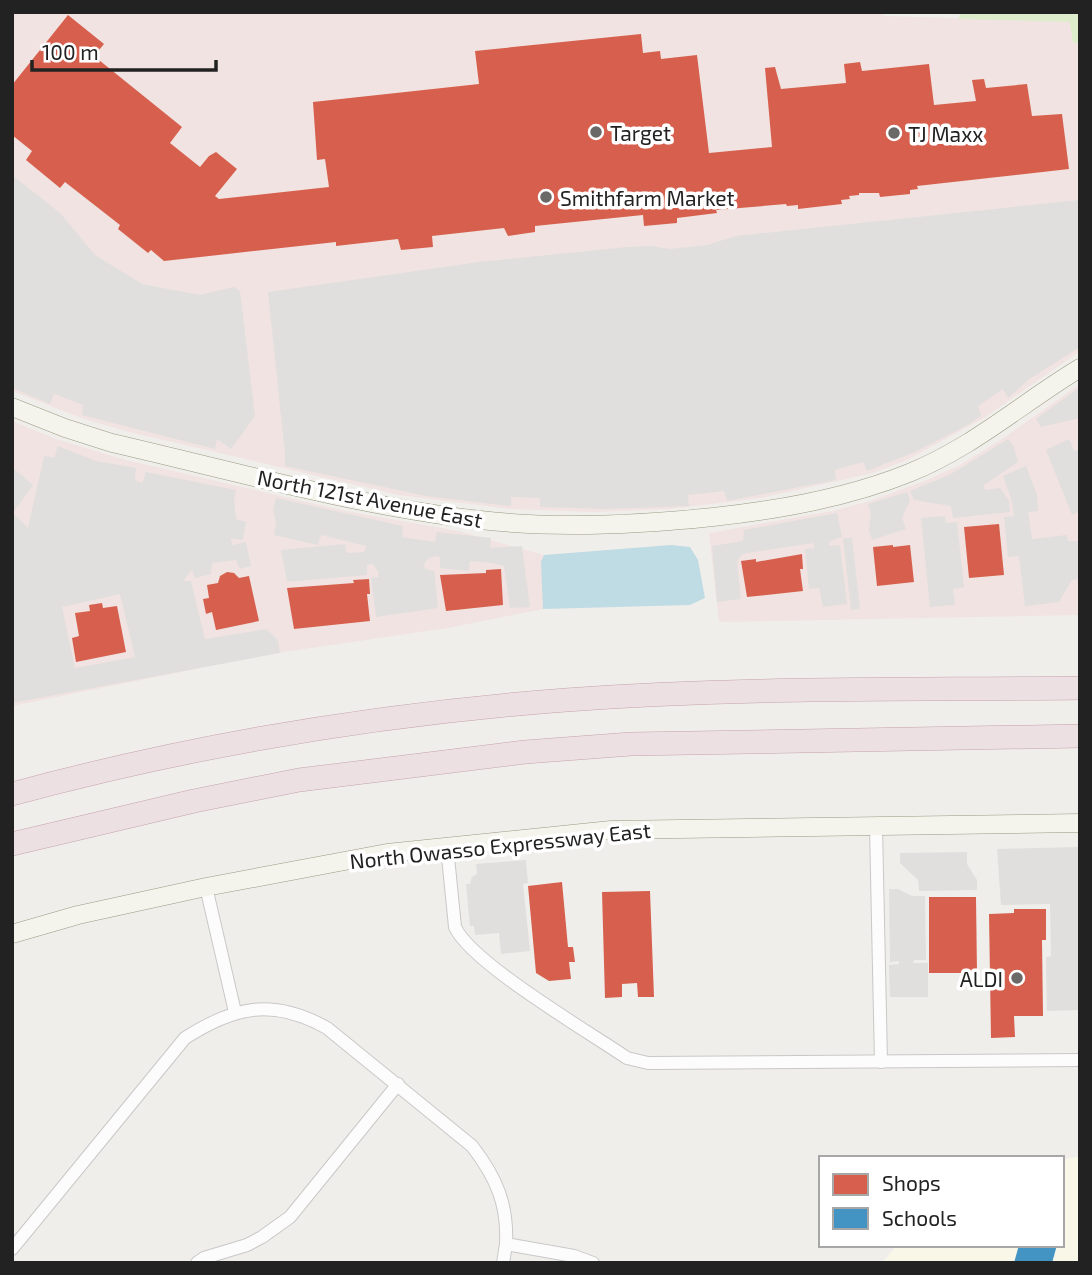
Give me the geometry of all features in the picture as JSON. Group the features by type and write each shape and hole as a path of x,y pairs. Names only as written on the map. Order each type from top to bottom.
{"highway":[{"path":"12,794 145,762 285,734 498,706 669,694 1080,688"},
{"path":"12,844 181,804 299,780 525,752 631,744 1080,736"}],"street":[{"name":"North 121st Avenue East","path":"12,407 112,443 411,510 495,521 555,525 623,524 727,516 799,505 908,474 958,450 1080,368"},
{"name":"North Owasso Expressway East","path":"12,934 79,915 206,887 387,853 611,830 1080,824"},
{"path":"876,827 881,1062"},
{"path":"447,847 455,927 460,938 509,978 627,1058 648,1063 1080,1060"},
{"path":"206,887 235,1012"},
{"path":"12,1249 185,1038 212,1021 235,1012 274,1009 309,1018 327,1028 472,1146 491,1170 505,1208 507,1223 503,1263"},
{"path":"197,1263 204,1258 254,1241 276,1229 290,1217 398,1084"},
{"path":"506,1244 574,1256 593,1263"}],"shaded area":[{"name":"Smithfarm Market","path":"12,12 129,12 133,15 136,12 879,12 885,16 1071,22 1073,43 1080,43 1080,351 984,418 907,460 873,473 761,498 670,509 592,512 510,509 399,495 84,419 12,391"},
{"path":"12,175 60,213 95,255 142,284 200,295 234,287 240,291 255,416 231,449 217,439 215,449 82,415 83,405 54,394 50,404 12,388"},
{"path":"1079,200 1080,347 1028,380 1008,398 1003,389 978,406 981,416 968,425 915,452 867,471 863,462 835,470 836,480 727,501 724,491 688,495 689,506 609,509 540,507 540,498 511,497 511,506 426,496 285,466 268,292 479,262 627,247 652,246 670,249 707,245 736,236"},
{"path":"1080,384 1080,615 719,622 709,533 832,511 867,502 922,482 960,465 1002,439"},
{"path":"1080,387 1080,418 1041,427 1036,419"},
{"path":"12,421 56,439 126,460 346,511 458,531 544,555 543,609 448,628 270,654 12,706"},
{"path":"1008,439 1014,447 1018,462 984,485 985,490 1000,488 1009,501 1010,512 953,518 951,506 914,500 910,491 951,474"},
{"path":"1069,439 1074,451 1080,449 1080,511 1072,515 1046,450"},
{"path":"58,446 96,461 136,468 135,480 142,483 146,472 236,490 236,519 246,522 243,540 231,538 232,545 246,542 251,566 240,569 236,560 212,563 211,574 195,578 192,570 183,581 191,581 205,639 266,629 278,640 280,653 12,703 12,467 33,485 13,513 28,528 44,456 54,458","holes":["120,594 135,657 75,668 62,607"]},
{"path":"1026,466 1037,495 1038,511 1028,512 1032,539 1067,535 1068,541 1078,541 1080,579 1072,580 1059,602 1025,606 1019,556 1008,557 1004,517 1014,516 1003,476"},
{"path":"907,492 910,500 902,518 906,529 872,540 868,504"},
{"path":"276,498 403,526 402,537 435,542 437,532 491,538 490,548 522,546 530,607 510,608 504,566 470,561 469,571 440,568 440,557 436,556 429,558 423,565 434,571 438,608 376,617 371,578 378,577 379,573 373,564 367,565 367,575 287,582 281,550 345,544 346,552 349,553 364,552 366,546 321,535 318,545 274,535 276,524 273,509"},
{"path":"837,513 842,537 830,541 829,546 840,545 847,604 823,607 819,588 809,589 805,549 815,548 813,543 742,554 737,561 741,599 717,602 712,546 743,541 744,530"},
{"path":"945,516 946,523 957,522 964,587 953,589 955,605 930,607 921,518"},
{"path":"843,538 852,538 860,609 851,610"},
{"path":"1080,847 1080,1010 1047,1011 1046,957 1051,956 1050,904 1001,905 997,849"},
{"path":"967,852 967,864 977,880 977,890 919,891 918,880 900,863 900,853"},
{"path":"526,860 528,883 523,884 530,951 501,954 499,933 475,935 474,926 470,926 466,884 470,884 472,877 477,874 476,864"},
{"path":"889,889 898,889 912,896 925,896 926,960 914,960 913,963 928,963 928,997 890,997 889,965 899,964 899,961 890,962"},
{"path":"1080,1156 1080,1263 882,1263 895,1247 1064,1247 1064,1160"}],"green space":[{"path":"960,12 1080,12 1080,43 1073,43 1070,22 959,19"}],"water":[{"path":"671,545 690,547 698,560 705,598 690,605 543,609 541,562 544,555"}],"building: Shops":[{"path":"68,15 104,44 94,56 182,127 170,143 200,167 216,152 237,169 215,196 219,199 329,187 325,159 317,160 313,102 479,84 475,51 641,34 643,53 660,51 661,59 697,55 709,153 772,147 765,68 775,67 781,89 846,83 844,64 860,62 862,71 929,64 934,105 976,101 972,80 984,79 986,88 1027,84 1032,116 1062,114 1069,169 917,186 918,189 910,190 910,194 880,197 879,193 859,193 849,196 850,199 841,200 842,204 798,209 798,205 786,204 716,210 717,213 677,218 677,223 644,226 643,215 535,226 535,232 508,236 504,228 432,236 433,247 401,250 398,239 336,246 336,242 164,261 151,250 148,253 118,229 120,225 65,182 60,188 26,160 32,151 12,135 12,85"},
{"path":"999,524 1004,575 969,578 964,527"},
{"path":"910,545 914,582 877,586 873,547"},
{"path":"802,554 803,569 800,569 803,591 747,597 741,561 756,559 756,562"},
{"path":"501,569 503,605 446,611 440,575 486,573 486,570"},
{"path":"227,572 234,573 239,578 249,576 259,621 216,630 212,612 206,614 203,599 209,598 207,585 218,583 220,576"},
{"path":"369,579 370,594 367,594 370,621 294,629 287,588 354,583 353,580"},
{"path":"102,603 103,608 117,606 126,652 76,662 72,638 79,636 75,613 90,611 89,605"},
{"path":"562,882 568,947 573,947 575,962 569,962 571,979 549,981 536,973 528,886"},
{"path":"650,891 654,997 638,997 637,983 622,984 622,997 605,998 602,892"},
{"path":"929,897 976,897 977,973 929,973"},
{"name":"ALDI","path":"1014,909 1046,909 1046,940 1042,940 1043,1016 1014,1016 1015,1037 991,1038 989,914 1014,913"}],"building: Schools":[{"path":"1018,1247 1056,1247 1052,1263 1014,1263"}],"place":[{"name":"Target","path":"596,132"},
{"name":"TJ Maxx","path":"894,133"},
{"name":"Smithfarm Market","path":"546,197"},
{"name":"ALDI","path":"1017,978"}]}
